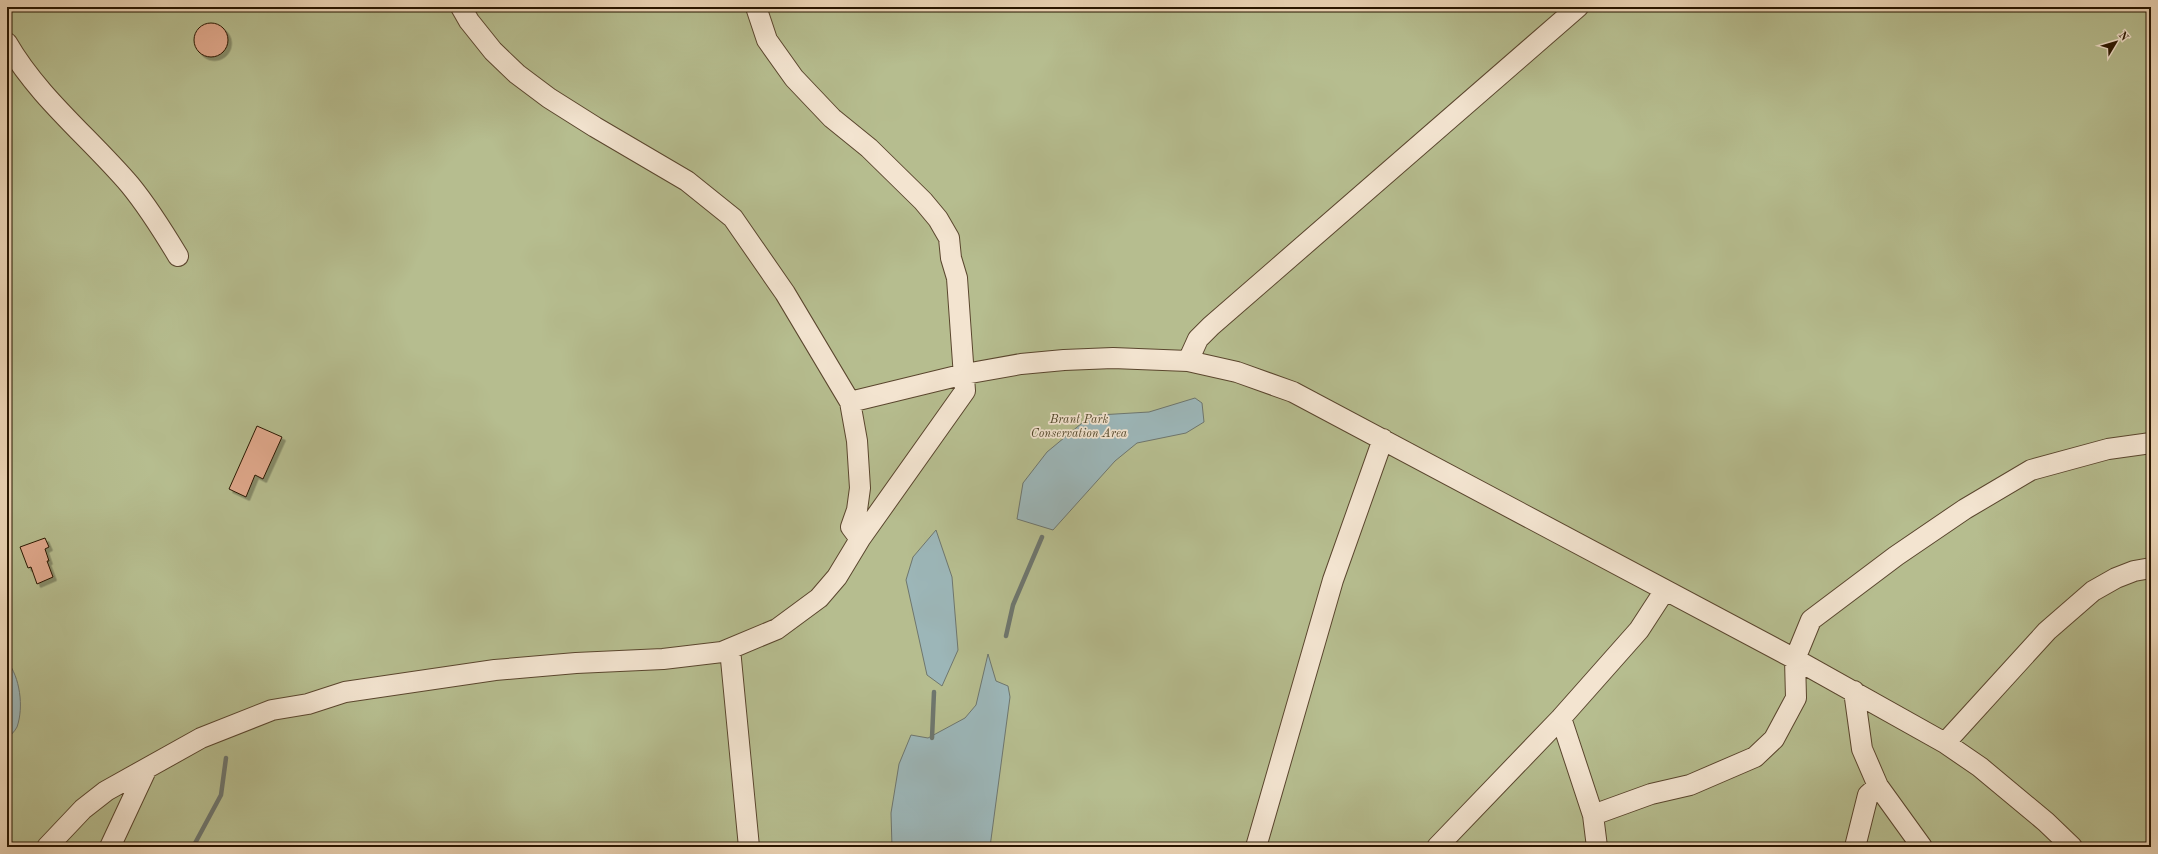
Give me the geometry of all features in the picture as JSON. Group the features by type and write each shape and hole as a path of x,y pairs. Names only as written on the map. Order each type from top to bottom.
{"lane":[{"path":"461,7 469,21 493,51 517,74 549,98 595,127 687,180 733,218 785,293 850,402 855,421 860,488 857,510 851,527 860,539"},
{"path":"47,847 83,809 100,796 201,738 272,710 308,704 345,692 495,670 576,663 663,659 722,652 777,629 819,598 837,577 860,539 934,432 953,410 965,391 965,374 957,278 951,258 949,238 924,201 869,148 832,118 794,78 767,40 756,7"},
{"path":"1188,361 1198,339 1211,326 1578,7"},
{"path":"7,43 24,71 130,186 152,214 178,256"},
{"path":"850,402 965,374 1021,364 1113,358 1188,361 1237,372 1293,392 1795,659 1944,743 1980,767 2046,822 2072,847"},
{"path":"1256,847 1333,580 1383,439"},
{"path":"1593,815 1651,794 1690,785 1755,757 1774,739 1796,698 1795,659 1811,620 1896,556 1965,509 2032,470 2108,449 2151,443"},
{"path":"1944,743 2047,631 2093,591 2116,578 2134,571 2151,568"},
{"path":"1437,847 1561,718 1639,630 1665,590"},
{"path":"730,649 749,847"},
{"path":"1854,692 1862,749 1878,786 1922,847"},
{"path":"1561,718 1593,815 1598,847"},
{"path":"110,847 146,770"},
{"path":"1855,847 1868,795 1878,786"}],"green space":[{"name":"Brant Park Conservation Area","path":"7,7 2151,7 2151,847 7,847"}],"water":[{"path":"1195,398 1202,403 1204,422 1186,433 1137,443 1115,461 1053,530 1017,519 1023,483 1047,452 1082,423 1099,415 1149,412"},
{"path":"936,530 952,577 958,650 942,686 927,675 906,580 913,557"},
{"path":"988,654 996,681 1008,686 1010,697 990,847 892,847 891,813 899,764 911,735 928,738 965,718 976,705"},
{"path":"7,661 18,684 20,692 20,710 17,727 7,739"}],"building":[{"path":"208,23 214,23 223,28 227,34 227,46 223,52 214,57 208,57 199,52 194,43 194,37 199,28"},
{"path":"257,426 282,437 263,479 255,475 246,497 229,489"},
{"path":"45,538 49,547 45,549 49,561 47,561 53,577 37,584 31,567 28,568 20,547"}],"waterway":[{"path":"1006,636 1013,605 1042,537"},
{"path":"932,738 934,692"},
{"path":"193,847 221,795 226,758"}]}
